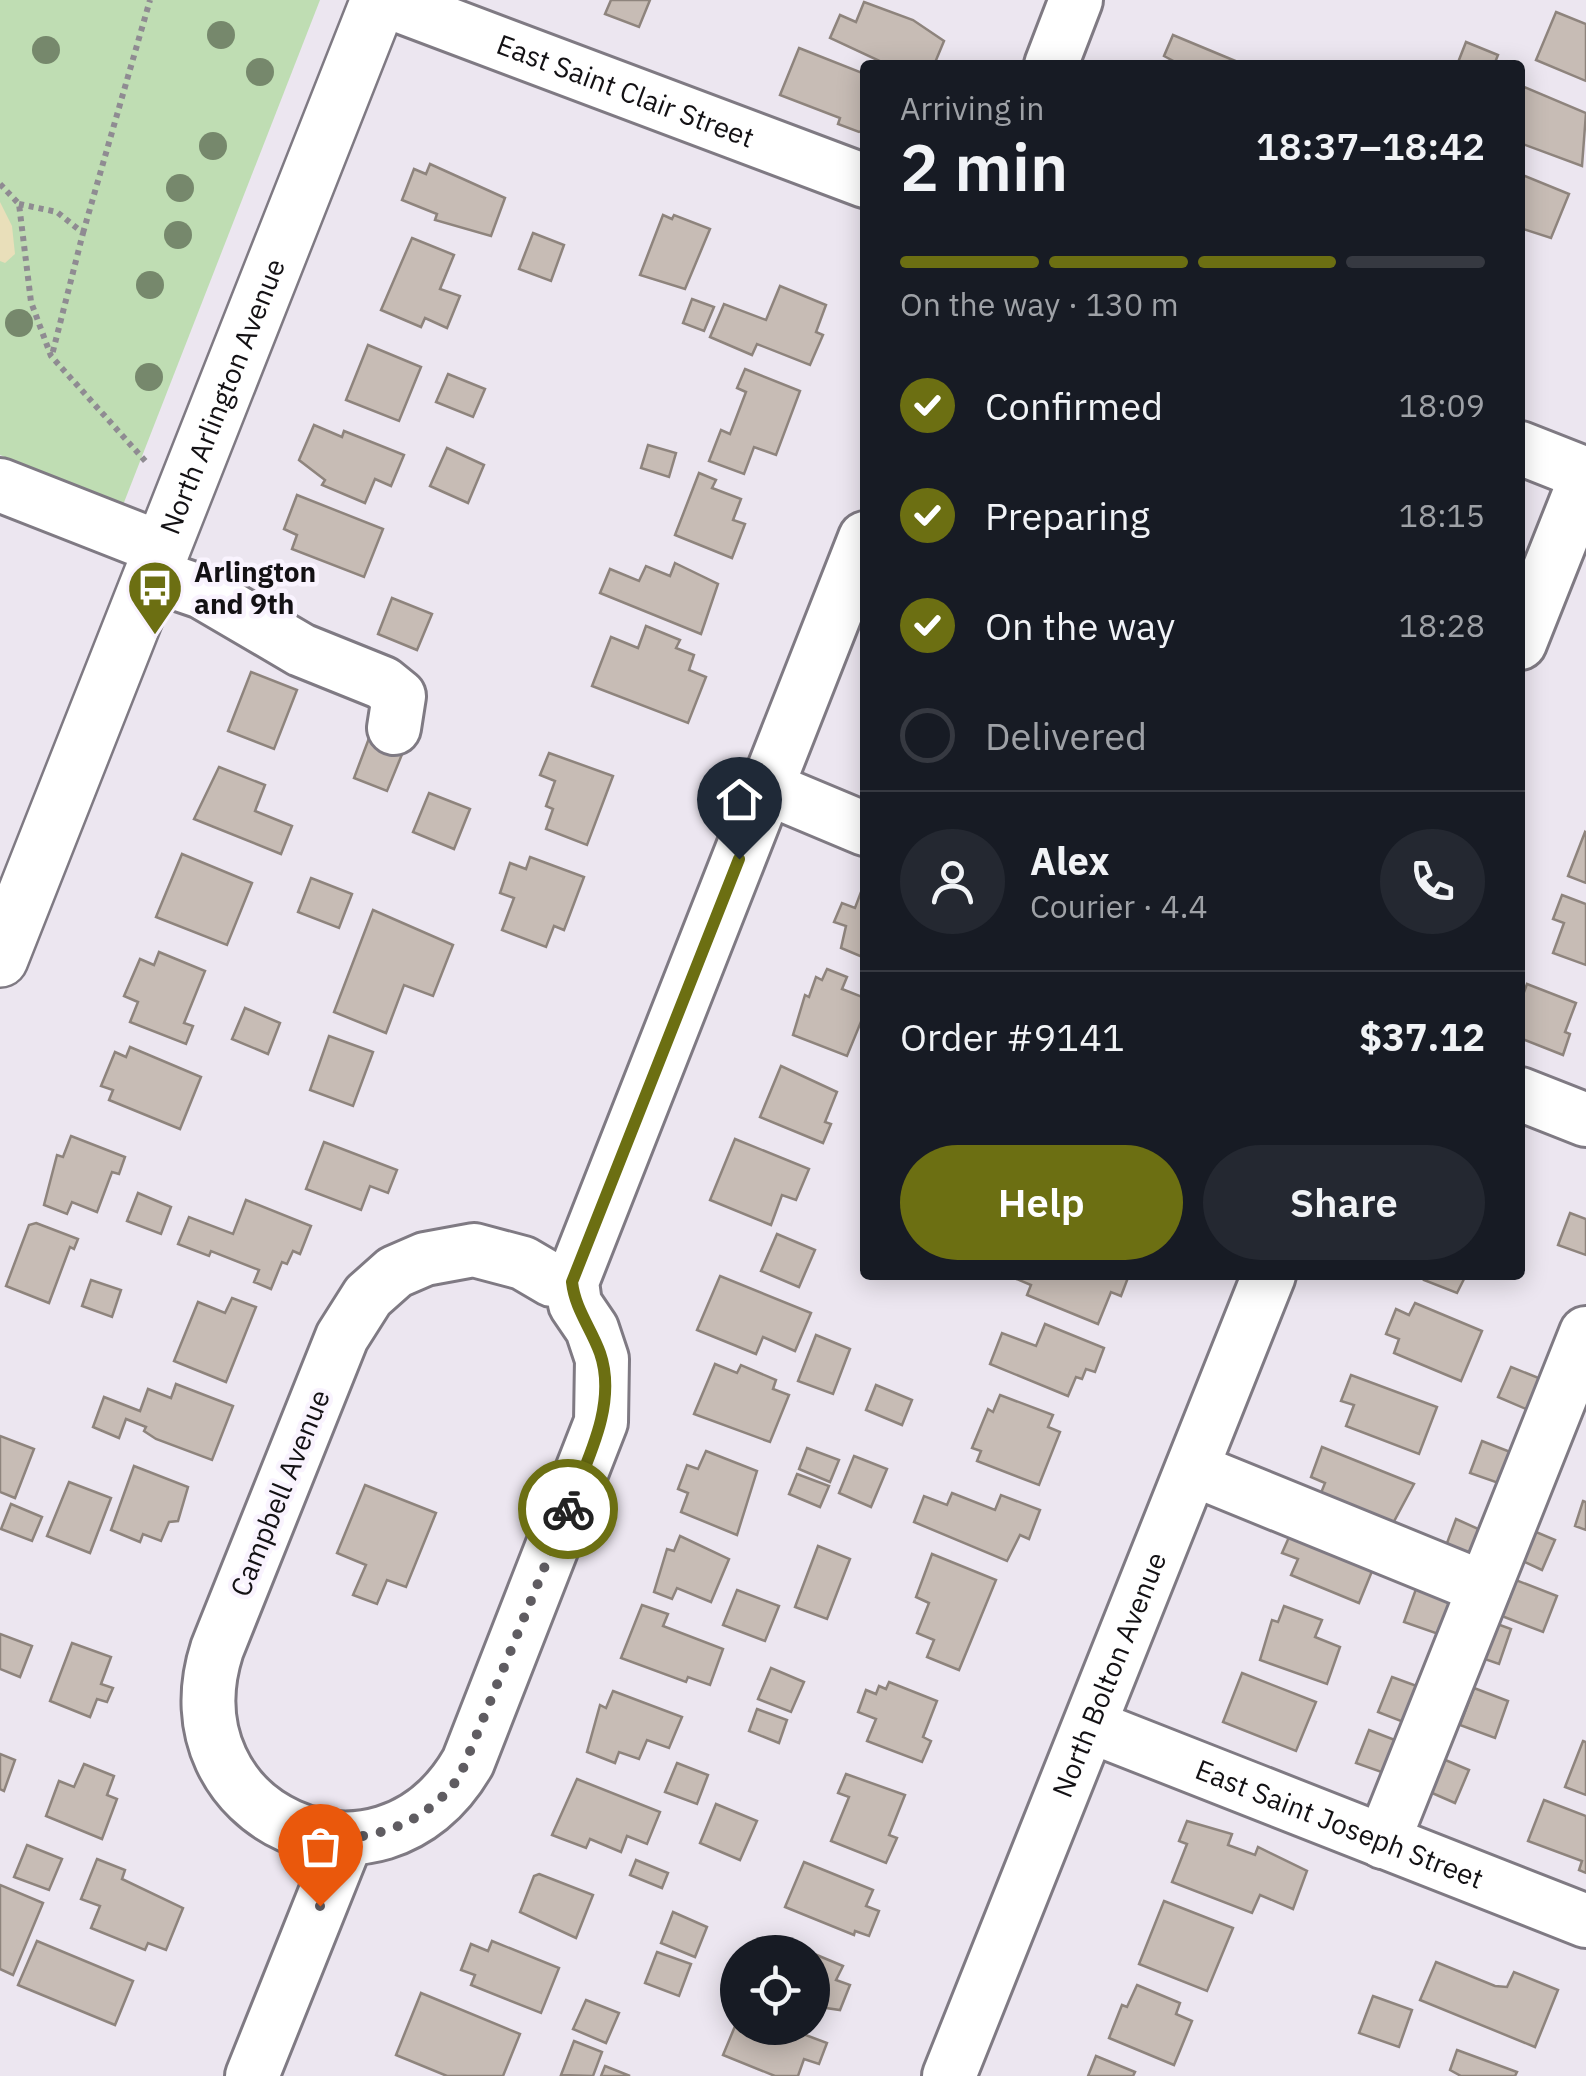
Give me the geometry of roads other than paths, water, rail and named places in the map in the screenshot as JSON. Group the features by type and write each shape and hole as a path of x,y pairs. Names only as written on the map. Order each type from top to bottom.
{"main road":[{"name":"North Arlington Avenue","path":"0,959 381,0"}],"street":[{"name":"East Saint Clair Street","path":"381,0 860,179"},
{"path":"1053,60 1076,0"},
{"path":"1525,450 1586,476 1525,630"},
{"path":"0,485 157,562 301,650 383,683 399,696 394,728"},
{"path":"572,1282 860,551"},
{"path":"766,788 860,827"},
{"path":"1525,1096 1586,1120"},
{"name":"Campbell Avenue","path":"474,1250 523,1262 552,1280 572,1282 574,1304 592,1329 602,1359 601,1422 468,1762 438,1802 411,1822 380,1835 312,1836 267,1814 242,1792 216,1750 207,1700 217,1649 342,1338 358,1309 394,1272 440,1254 474,1250"},
{"name":"North Bolton Avenue","path":"949,2076 1267,1280"},
{"path":"1383,1842 1586,1333"},
{"path":"1192,1469 1484,1588"},
{"name":"East Saint Joseph Street","path":"1090,1726 1586,1921"},
{"path":"252,2076 346,1838"}],"place":[{"name":"Arlington and 9th","path":"155,637"}]}
